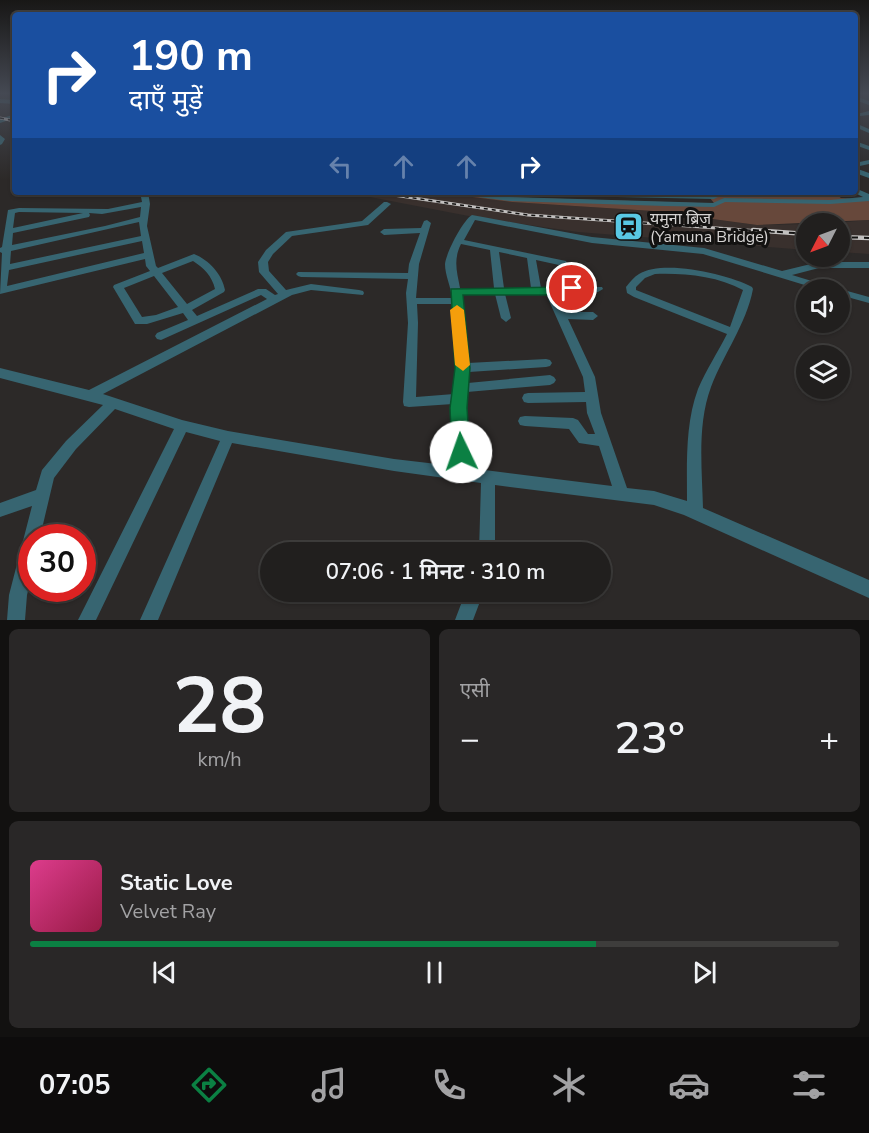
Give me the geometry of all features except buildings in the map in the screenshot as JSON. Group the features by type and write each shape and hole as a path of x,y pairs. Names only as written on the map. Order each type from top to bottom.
{"street":[{"path":"0,137 2,139 0,143"},
{"path":"861,171 869,189"},
{"path":"144,195 145,238 154,270 195,321"},
{"path":"502,195 618,196 710,205 714,197 755,201 830,202 869,198"},
{"path":"730,195 734,200"},
{"path":"750,195 755,201"},
{"path":"768,195 775,201"},
{"path":"783,195 790,201"},
{"path":"804,195 811,201"},
{"path":"822,195 830,202"},
{"path":"10,231 146,204"},
{"path":"279,297 264,272 263,262 269,252 285,236 303,230 365,223 387,204"},
{"path":"108,211 16,210 10,214 10,231 4,249 6,268 1,291 148,255"},
{"path":"462,474 460,393 463,368 456,296 450,264 457,241 473,217 592,240 704,251 799,279"},
{"path":"4,249 144,218"},
{"path":"384,232 426,227 413,276 409,402 550,380"},
{"path":"6,268 145,238"},
{"path":"457,241 564,264 570,290"},
{"path":"494,249 499,292 506,318"},
{"path":"531,256 536,291"},
{"path":"194,257 212,273 221,285 220,290 184,308 147,321 139,321 117,287 154,270 194,257"},
{"path":"783,274 819,265 869,265"},
{"path":"695,512 696,457 702,398 732,332 748,291 740,284 705,273 661,271 643,275 631,287 631,291 638,295 732,332"},
{"path":"301,274 413,276"},
{"path":"90,395 279,297 310,287 359,293"},
{"path":"412,301 499,292 598,289"},
{"path":"161,336 262,291 279,297"},
{"path":"550,291 589,377 591,397 622,494"},
{"path":"850,295 869,300"},
{"path":"560,315 593,316"},
{"path":"463,368 546,363"},
{"path":"0,373 90,395 182,426 228,436 374,462 654,498 695,512 869,589"},
{"path":"528,398 591,397"},
{"path":"35,524 47,476 71,445 113,403"},
{"path":"525,422 573,424 584,439 604,441"},
{"path":"87,620 182,426"},
{"path":"149,620 228,436"},
{"path":"487,542 488,478"},
{"path":"0,510 42,495"},
{"path":"16,620 18,596"},
{"path":"464,620 471,602"}],"shaded area":[{"path":"360,195 456,195 512,202 653,211 757,225 796,224 796,249 578,232 479,218"},
{"path":"456,195 714,203 707,195 837,195 841,198 869,199 869,220 850,221 850,213 796,213 796,223 757,225 653,211 512,202"},
{"path":"869,220 869,254 850,253 850,222"}],"railway":[{"path":"393,195 528,215 775,232"},
{"path":"753,230 796,233"},
{"path":"850,237 869,238"}],"slow traffic":[{"path":"457,310 463,365"}],"place":[{"name":"यमुना ब्रिज (Yamuna Bridge)","path":"629,227"}],"route":[{"path":"461,452 459,408 463,368 456,291 563,291 572,288"}]}
